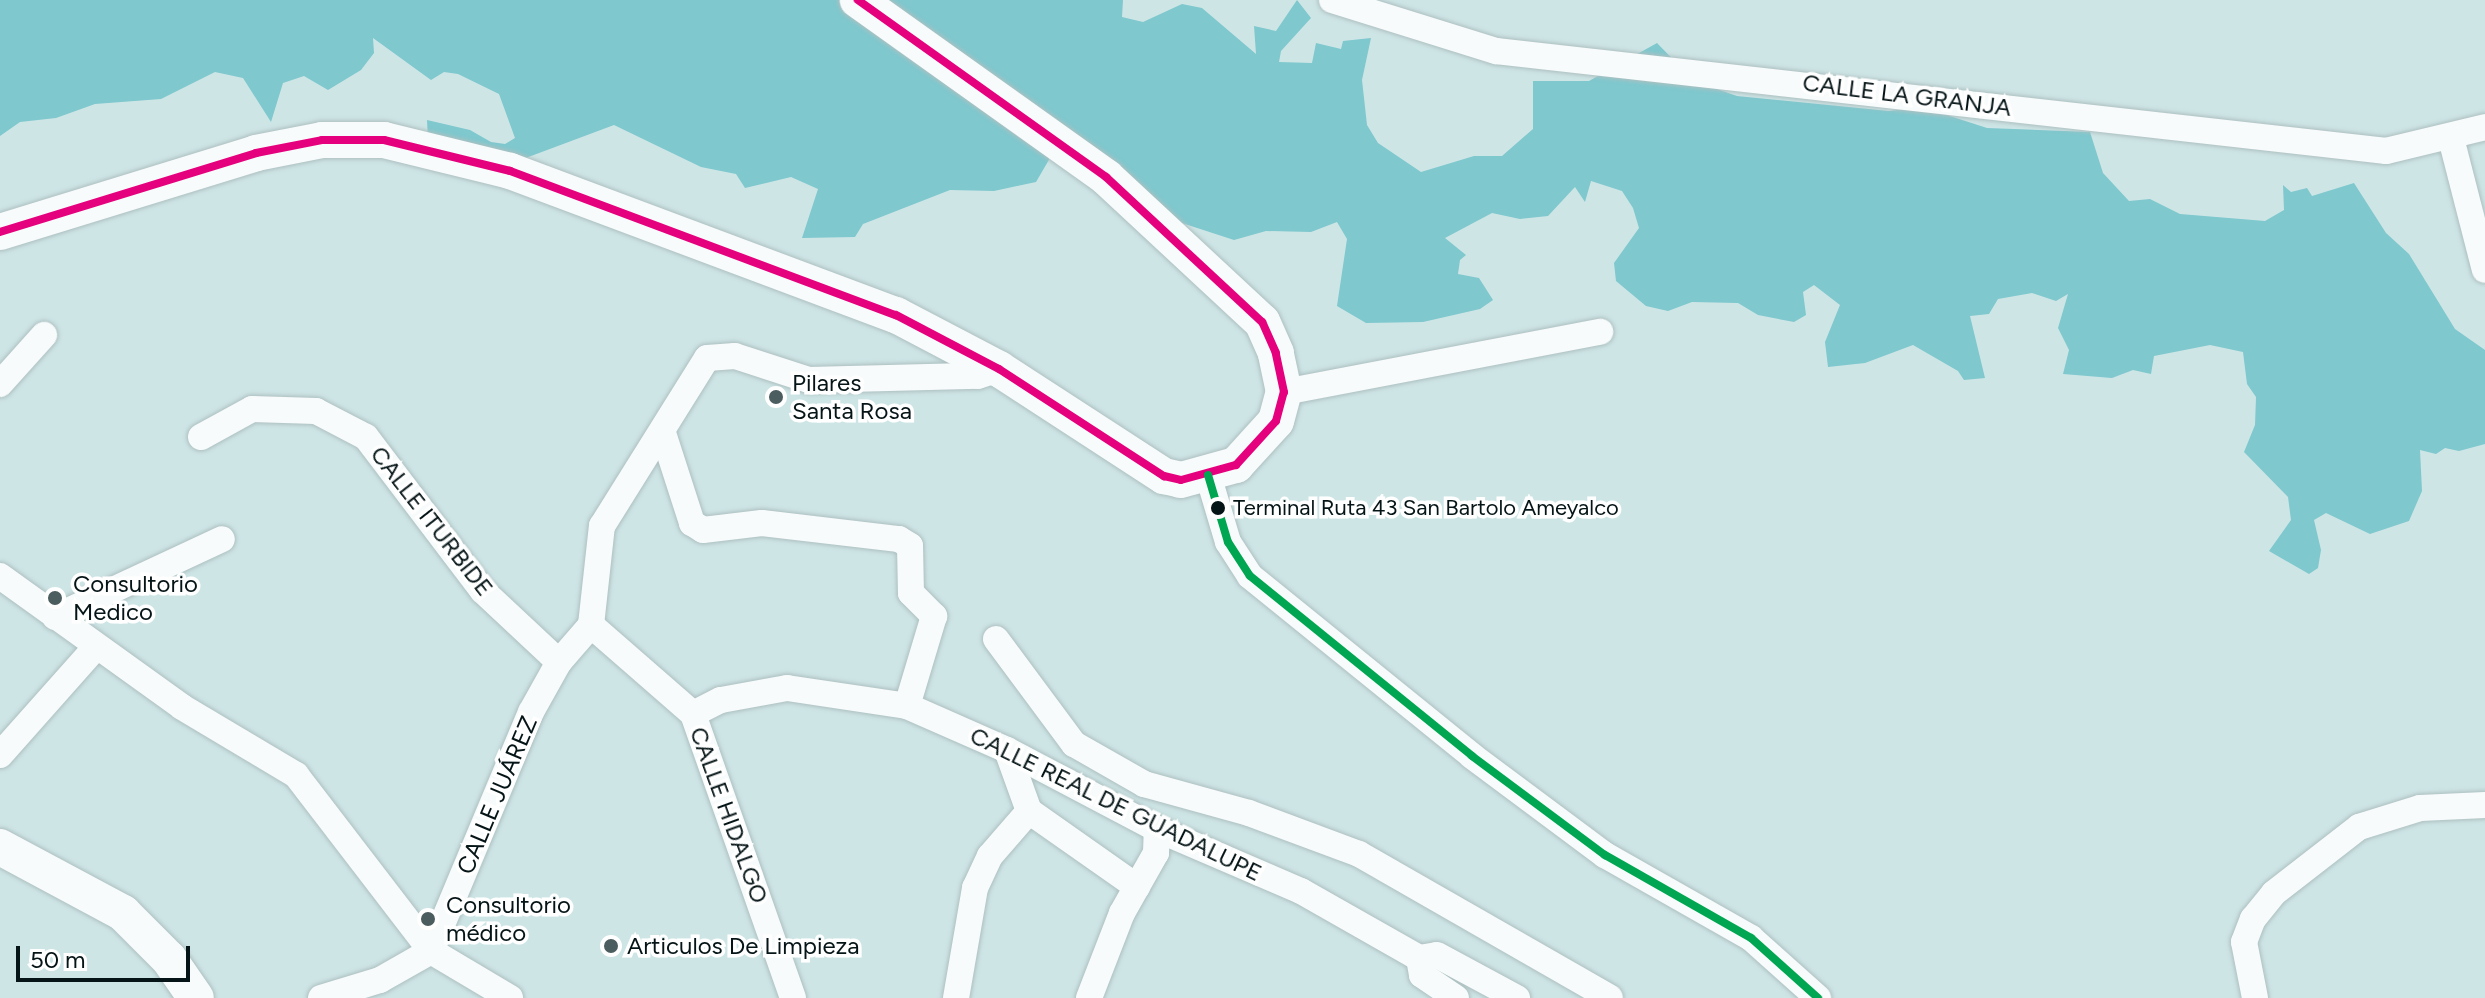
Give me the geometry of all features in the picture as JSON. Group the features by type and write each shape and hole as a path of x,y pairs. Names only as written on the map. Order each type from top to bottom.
{"street":[{"path":"0,232 256,153 322,140 384,140 510,171 833,288 999,369 1164,476 1181,480 1236,465 1256,448 1276,421 1284,392 1276,353 1262,322 1158,221 1106,177 858,0"},
{"name":"CALLE LA GRANJA","path":"1332,0 1496,51 2386,151 2451,138 2485,127"},
{"path":"2451,138 2485,270"},
{"path":"1284,392 1600,332"},
{"path":"0,384 44,335"},
{"path":"591,625 602,526 663,433 697,368 719,353 809,380 978,376 999,369"},
{"name":"CALLE ITURBIDE","path":"201,437 252,409 316,411 366,437 483,591 559,662"},
{"path":"663,433 697,528 762,523 899,539 913,551 911,593 934,616 907,706"},
{"path":"1208,475 1228,542 1250,576 1472,756 1605,855 1751,938 1818,998"},
{"path":"55,617 222,539"},
{"path":"0,576 182,707 296,775 431,951 510,998"},
{"name":"CALLE JUÁREZ","path":"431,951 485,814 559,662 591,625"},
{"name":"CALLE HIDALGO","path":"591,625 693,714 793,998"},
{"path":"996,639 1074,744 1144,784 1249,813 1359,854 1610,998"},
{"path":"0,755 96,647"},
{"name":"CALLE REAL DE GUADALUPE","path":"693,714 721,700 787,688 907,706 1007,750 1157,829 1301,891 1419,958 1437,955 1517,998"},
{"path":"1007,750 1029,811 1137,887"},
{"path":"2255,998 2244,942 2253,919 2274,893 2359,827 2420,808 2485,805"},
{"path":"956,998 975,888 990,856 1029,811"},
{"path":"1089,998 1137,887 1156,853 1157,829"},
{"path":"0,847 123,913 169,959 196,998"},
{"path":"321,998 380,980 431,951"},
{"path":"1419,958 1422,975 1456,998"}],"shaded area":[{"path":"0,0 1123,0 1122,17 1143,22 1182,4 1202,8 1256,54 1254,26 1276,31 1297,0 1311,18 1281,51 1279,62 1312,63 1316,43 1341,49 1343,41 1371,38 1362,80 1367,125 1378,143 1421,172 1474,156 1502,156 1533,129 1533,81 1589,81 1657,43 1694,81 1737,96 1889,111 1922,107 1987,128 2090,132 2103,173 2129,201 2150,199 2180,214 2265,221 2284,210 2283,185 2291,192 2307,188 2312,196 2354,183 2386,233 2409,254 2455,329 2485,350 2485,444 2459,451 2445,448 2436,454 2420,450 2422,491 2409,521 2370,534 2326,513 2314,520 2321,550 2318,568 2309,574 2269,551 2291,520 2288,497 2244,452 2255,425 2256,397 2247,384 2243,352 2210,345 2154,356 2151,374 2133,370 2112,378 2063,374 2069,350 2058,328 2068,294 2056,301 2032,293 1998,299 1989,314 1970,316 1985,378 1964,380 1958,371 1913,345 1865,363 1828,367 1825,342 1840,305 1814,285 1803,292 1806,315 1794,322 1758,315 1738,303 1692,302 1668,311 1646,306 1616,281 1614,263 1639,228 1633,208 1622,191 1591,181 1585,202 1575,187 1548,216 1520,219 1492,213 1445,238 1466,255 1460,260 1458,274 1479,278 1493,300 1480,309 1423,322 1366,323 1337,306 1347,239 1337,222 1311,232 1266,231 1234,240 1145,211 1050,158 1036,182 994,191 950,190 863,224 855,237 802,238 818,189 791,177 745,188 736,174 701,167 614,125 515,162 428,140 427,120 470,130 491,142 505,144 515,138 499,94 458,74 444,72 431,80 373,38 374,53 361,70 328,90 304,76 283,83 271,122 243,78 215,72 161,99 95,104 56,118 20,122 0,136"}],"transit line":[{"path":"0,232 256,153 322,140 384,140 510,171 896,315 999,369 1164,476 1181,480 1236,465 1276,421 1284,392 1276,353 1262,322 1106,177 858,0"},
{"path":"1208,475 1228,542 1250,576 1472,756 1605,855 1751,938 1818,998"}],"place":[{"name":"Pilares Santa Rosa","path":"776,397"},
{"name":"Terminal Ruta 43 San Bartolo Ameyalco","path":"1218,508"},
{"name":"Consultorio Medico","path":"55,598"},
{"name":"Consultorio médico","path":"428,919"},
{"name":"Articulos De Limpieza","path":"611,946"}]}
